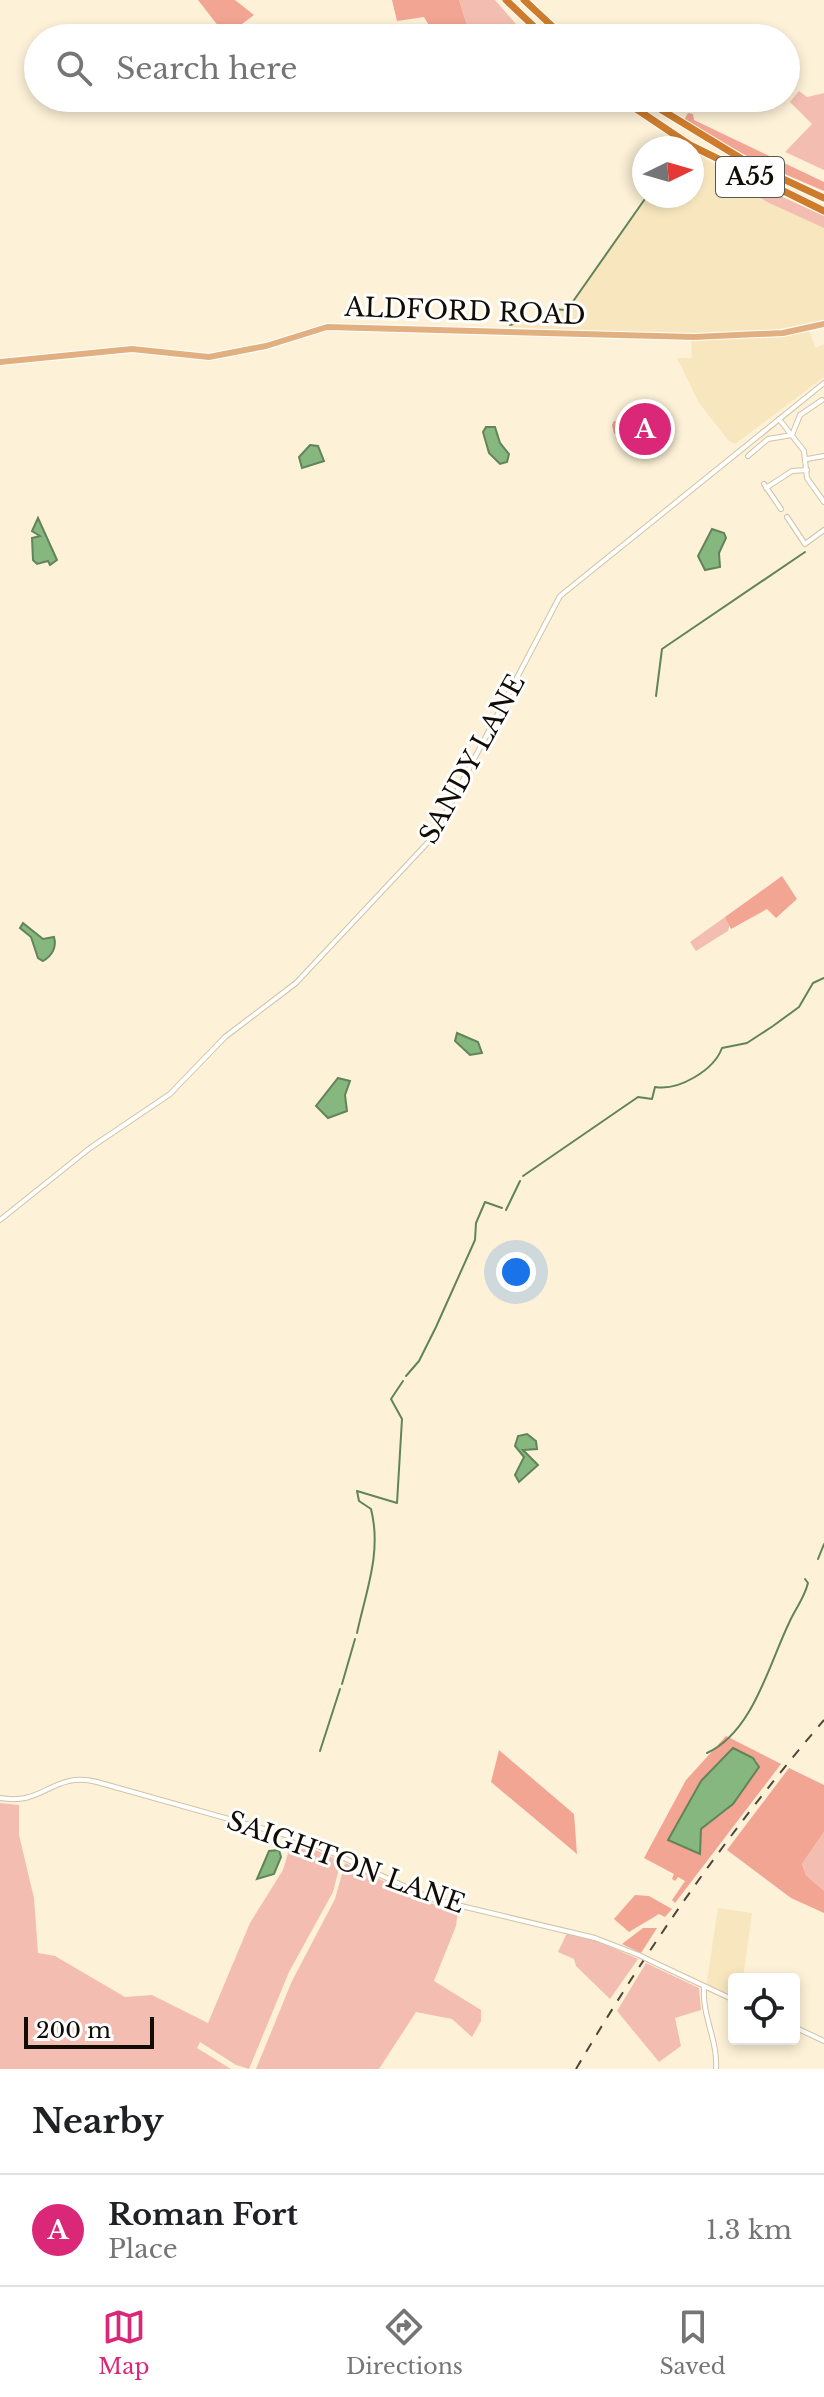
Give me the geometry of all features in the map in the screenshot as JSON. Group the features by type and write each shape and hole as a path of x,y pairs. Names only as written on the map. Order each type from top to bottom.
{"highway":[{"path":"506,0 531,24"},
{"path":"524,0 550,24"},
{"name":"A55","path":"641,112 679,138 744,174 824,211"},
{"name":"A55","path":"663,112 747,162 824,198"}],"main road":[{"name":"ALDFORD ROAD","path":"0,362 132,349 209,357 266,346 327,327 694,337 783,333 824,324"}],"street":[{"name":"SANDY LANE","path":"0,1220 90,1148 170,1094 225,1037 296,983 395,882 433,837 560,596 824,383"},
{"path":"792,435 800,415 822,400"},
{"path":"779,419 807,459 810,484 824,502"},
{"path":"748,456 768,439 792,435"},
{"path":"807,459 824,456"},
{"path":"781,509 765,486 789,472 807,470"},
{"path":"787,517 806,546 824,530"},
{"name":"SAIGHTON LANE","path":"0,1798 29,1800 67,1779 85,1779 307,1841 432,1899 595,1938 639,1955 728,1997"},
{"path":"704,1987 705,2020 715,2045 716,2069"},
{"path":"800,2030 824,2041"}],"shaded area":[{"path":"198,0 235,0 254,15 242,24 217,24"},
{"path":"392,0 459,0 467,24 428,24 424,17 397,21"},
{"path":"459,0 495,0 516,24 467,24"},
{"path":"800,92 807,97 824,93 824,170 785,152 812,124 800,112"},
{"path":"688,113 693,114 694,120 824,182 824,191 759,163 684,120"},
{"path":"704,158 722,169 722,175 769,203 824,228 824,320 769,331 638,335 511,327 547,315 550,309 567,310 639,208 704,208"},
{"path":"722,169 824,216 824,228 769,203 721,175"},
{"path":"809,331 816,348 824,344 824,377 735,444 728,440 699,403 677,358 692,358 691,340 782,337"},
{"path":"632,418 641,430 631,448 614,433 612,425 614,421 622,423"},
{"path":"486,427 495,427 500,443 509,454 507,462 500,464 489,453 483,432"},
{"path":"310,445 318,446 324,461 302,468 299,457"},
{"path":"38,518 57,560 50,565 48,561 37,564 33,560 32,538 40,536 32,531"},
{"path":"712,529 724,533 726,538 719,553 720,567 705,570 698,556"},
{"path":"782,876 797,899 776,918 767,909 731,929 725,917"},
{"path":"725,917 730,923 728,931 696,951 690,942"},
{"path":"23,923 43,939 54,937 53,951 43,961 38,958 31,937 20,928"},
{"path":"457,1033 478,1042 482,1053 470,1055 455,1041"},
{"path":"338,1078 350,1081 345,1095 347,1111 328,1118 316,1106"},
{"path":"527,1434 536,1441 537,1449 523,1450 538,1465 519,1482 515,1475 524,1457 515,1446 518,1436"},
{"path":"726,1736 781,1764 675,1903 672,1900 685,1881 678,1877 675,1881 672,1879 674,1874 644,1858 686,1780","holes":["733,1748 757,1761 727,1810 701,1829 701,1852 668,1840 701,1781"]},
{"path":"733,1748 753,1758 759,1767 733,1804 701,1829 700,1854 668,1840 701,1781"},
{"path":"499,1750 574,1814 577,1854 491,1782"},
{"path":"789,1768 824,1785 824,1832 802,1864 806,1875 824,1891 824,1913 791,1898 727,1850"},
{"path":"0,1803 19,1805 19,1835 34,1898 38,1953 55,1956 125,1997 152,1995 208,2023 250,1923 283,1870 292,1840 341,1861 333,1892 289,1972 249,2069 236,2065 200,2042 197,2048 231,2069 0,2069"},
{"path":"824,1832 824,1891 806,1875 802,1864"},
{"path":"279,1850 281,1857 274,1874 257,1879 269,1851"},
{"path":"345,1863 433,1904 458,1911 456,1926 434,1981 481,2010 481,2021 472,2037 452,2019 416,2012 379,2069 256,2069 292,1981 335,1899"},
{"path":"635,1895 649,1896 672,1909 665,1917 659,1914 629,1932 614,1919"},
{"path":"718,1908 752,1913 744,1973 728,1973 728,1997 706,1988"},
{"path":"643,1928 657,1928 641,1953 622,1944"},
{"path":"567,1933 592,1939 638,1959 610,1999 576,1966 574,1959 558,1952"},
{"path":"646,1963 699,1988 701,2010 675,2018 681,2046 659,2062 617,2011"}],"waterway":[{"path":"510,325 542,317 550,309 567,310 639,208"},
{"path":"656,696 662,649 805,552"},
{"path":"523,1176 638,1097 652,1099 655,1087 685,1082 712,1064 722,1048 747,1043 773,1026 799,1007 813,983 824,978"},
{"path":"506,1210 520,1181"},
{"path":"406,1376 419,1361 436,1327 475,1240 476,1223 485,1202 502,1208"},
{"path":"357,1633 372,1571 375,1541 371,1509 359,1501 357,1491 397,1503 402,1419 391,1399 403,1381"},
{"path":"818,1559 824,1544"},
{"path":"707,1753 736,1730 758,1696 804,1594 808,1583 805,1579"},
{"path":"342,1684 355,1639"},
{"path":"320,1751 340,1689"}],"railway":[{"path":"576,2069 692,1889 824,1720"}],"place":[{"name":"Roman Fort","path":"645,429"}]}
